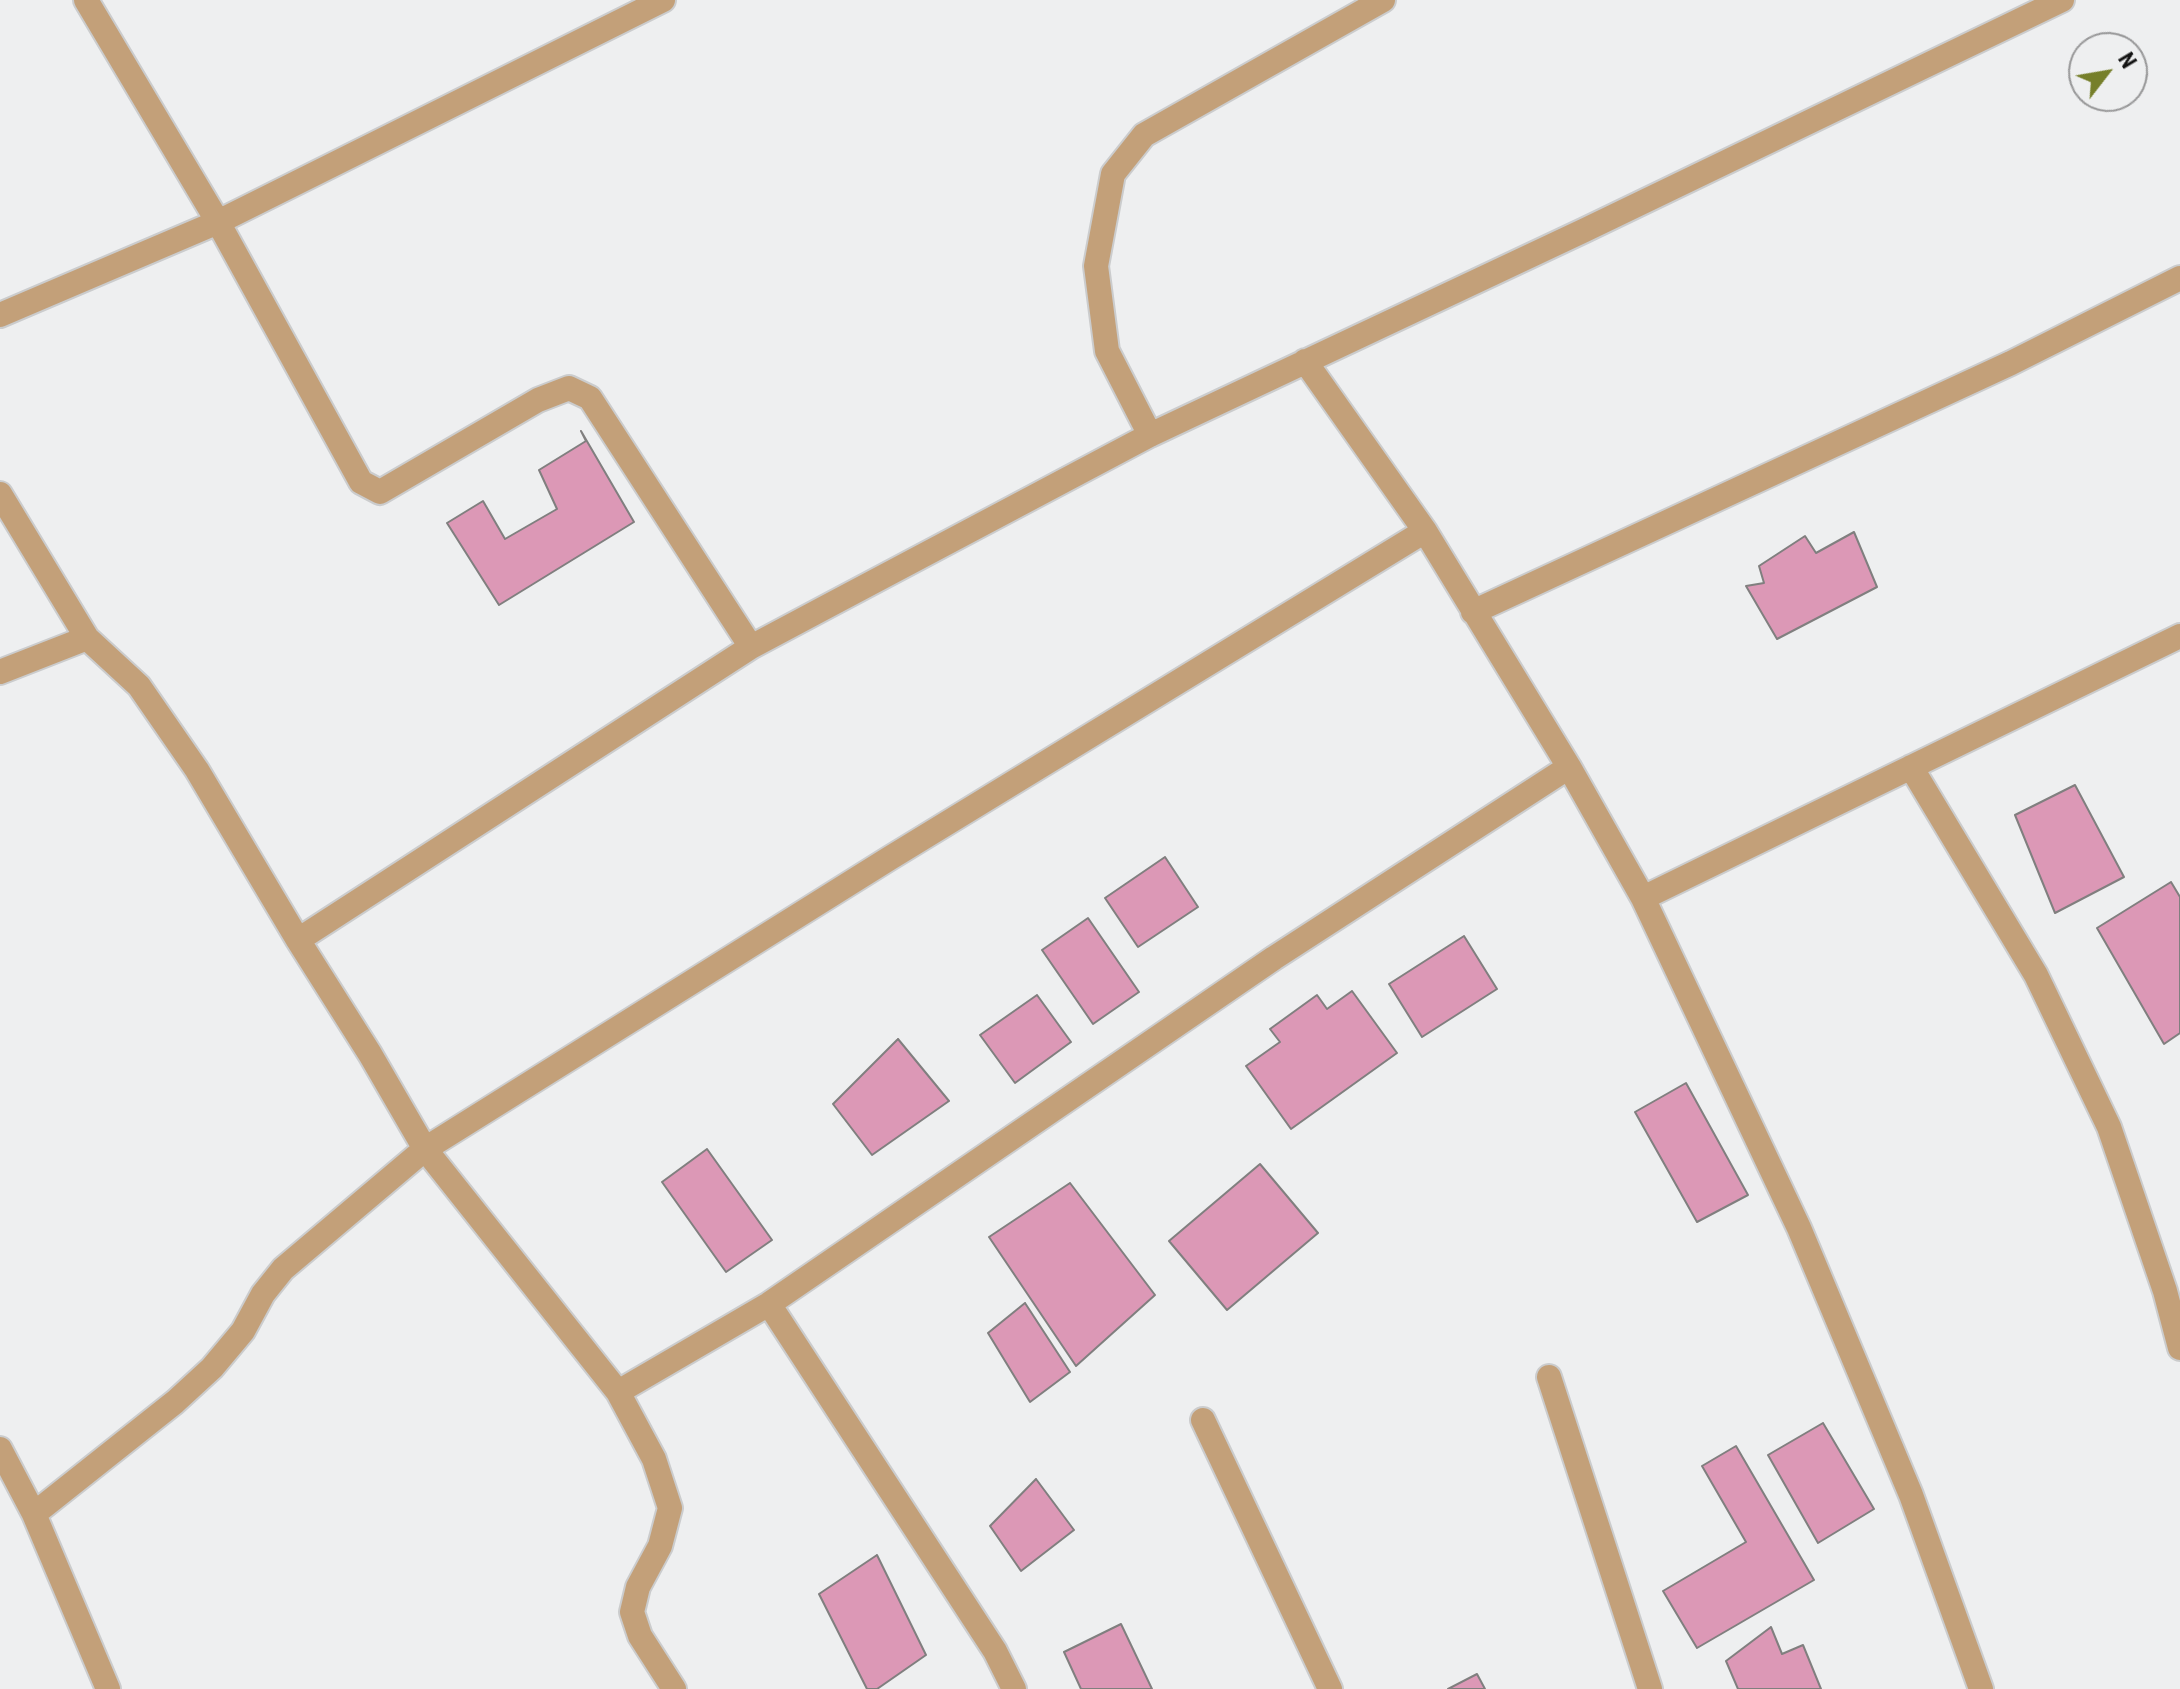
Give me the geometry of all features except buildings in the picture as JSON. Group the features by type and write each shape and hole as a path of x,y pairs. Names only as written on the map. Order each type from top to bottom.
{"street":[{"path":"86,0 218,222 361,482 380,492 404,481 538,400 569,388 590,398 751,647"},
{"path":"0,315 218,222 663,0"},
{"path":"1150,435 1107,351 1096,266 1113,174 1144,135 1383,0"},
{"path":"298,940 751,647 1150,435 2062,0"},
{"path":"1473,612 2011,363 2180,278"},
{"path":"1305,361 1425,531 1569,767 1643,898 1805,1242 1911,1495 1981,1689"},
{"path":"0,494 87,638 139,686 197,770 425,1149 618,1392 654,1459 670,1508 660,1546 638,1587 632,1612 640,1636 674,1689"},
{"path":"34,1514 175,1402 212,1368 243,1331 263,1294 283,1269 425,1149 890,858 1425,531"},
{"path":"1643,898 2180,636"},
{"path":"0,672 87,638"},
{"path":"618,1392 769,1304 1274,958 1569,767"},
{"path":"1911,767 2036,975 2109,1127 2165,1291 2180,1348"},
{"path":"769,1304 995,1651 1014,1689"},
{"path":"1549,1377 1650,1689"},
{"path":"1203,1420 1330,1689"},
{"path":"0,1449 34,1514 108,1689"}]}
